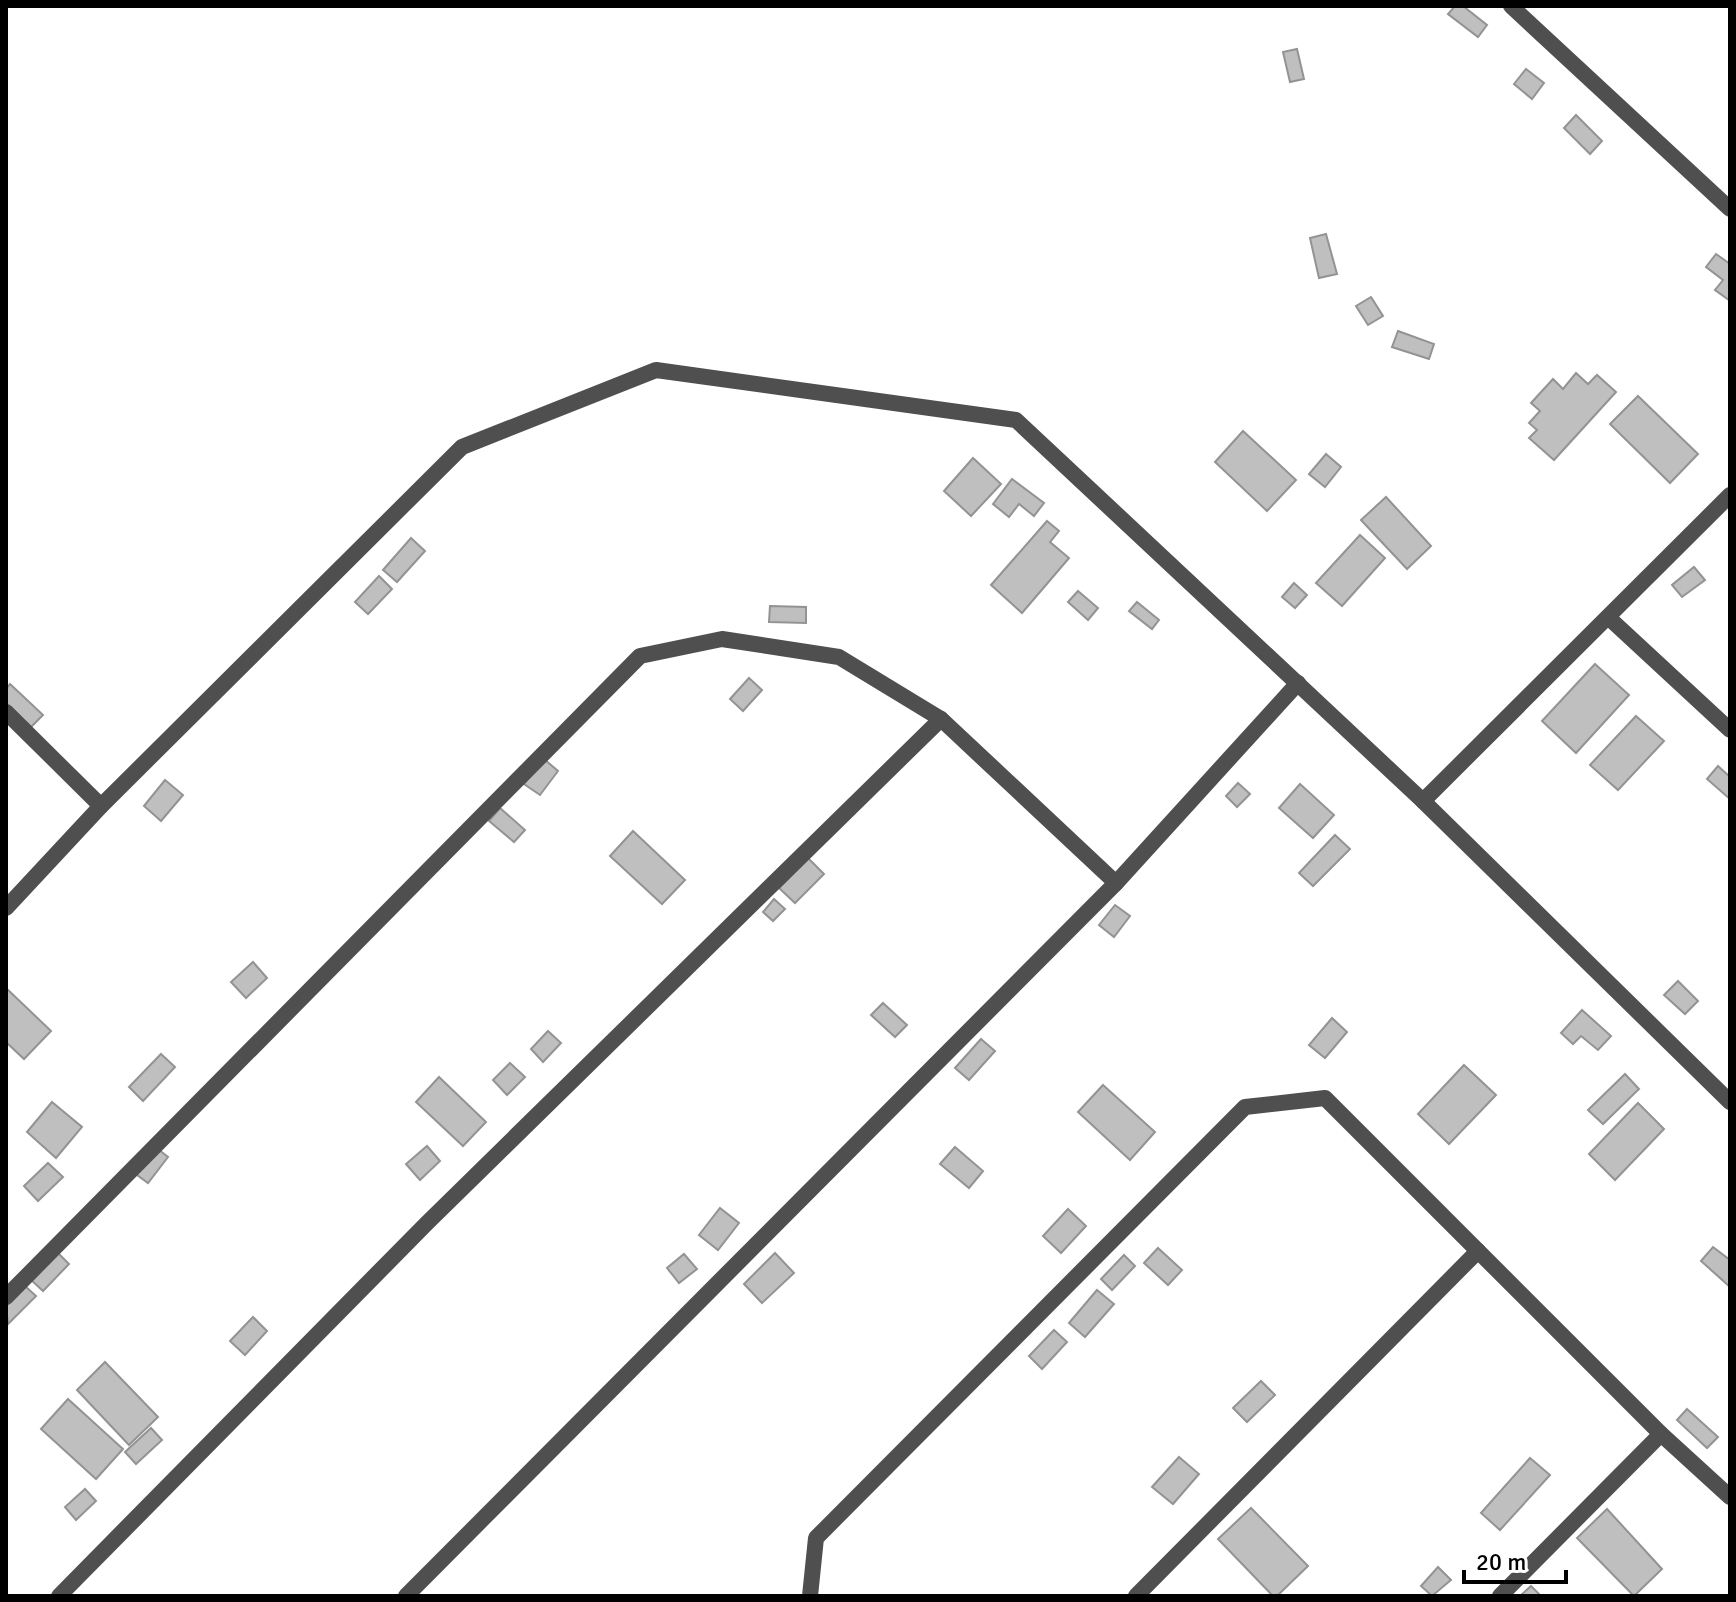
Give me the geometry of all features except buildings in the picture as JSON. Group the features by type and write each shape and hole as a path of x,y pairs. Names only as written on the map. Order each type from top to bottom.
{"street":[{"path":"1514,7 1730,209"},
{"path":"6,908 101,806 462,447 656,370 1016,420 1423,801 1730,1102"},
{"path":"1423,801 1730,495"},
{"path":"1609,618 1730,730"},
{"path":"6,1297 640,656 722,639 839,657 941,719 1116,883"},
{"path":"406,1596 1116,883 1298,683"},
{"path":"6,712 101,806"},
{"path":"59,1596 449,1201 941,719"},
{"path":"810,1596 816,1538 1245,1107 1325,1098 1661,1434 1730,1497"},
{"path":"1136,1596 1478,1251"},
{"path":"1500,1596 1661,1434"}]}
